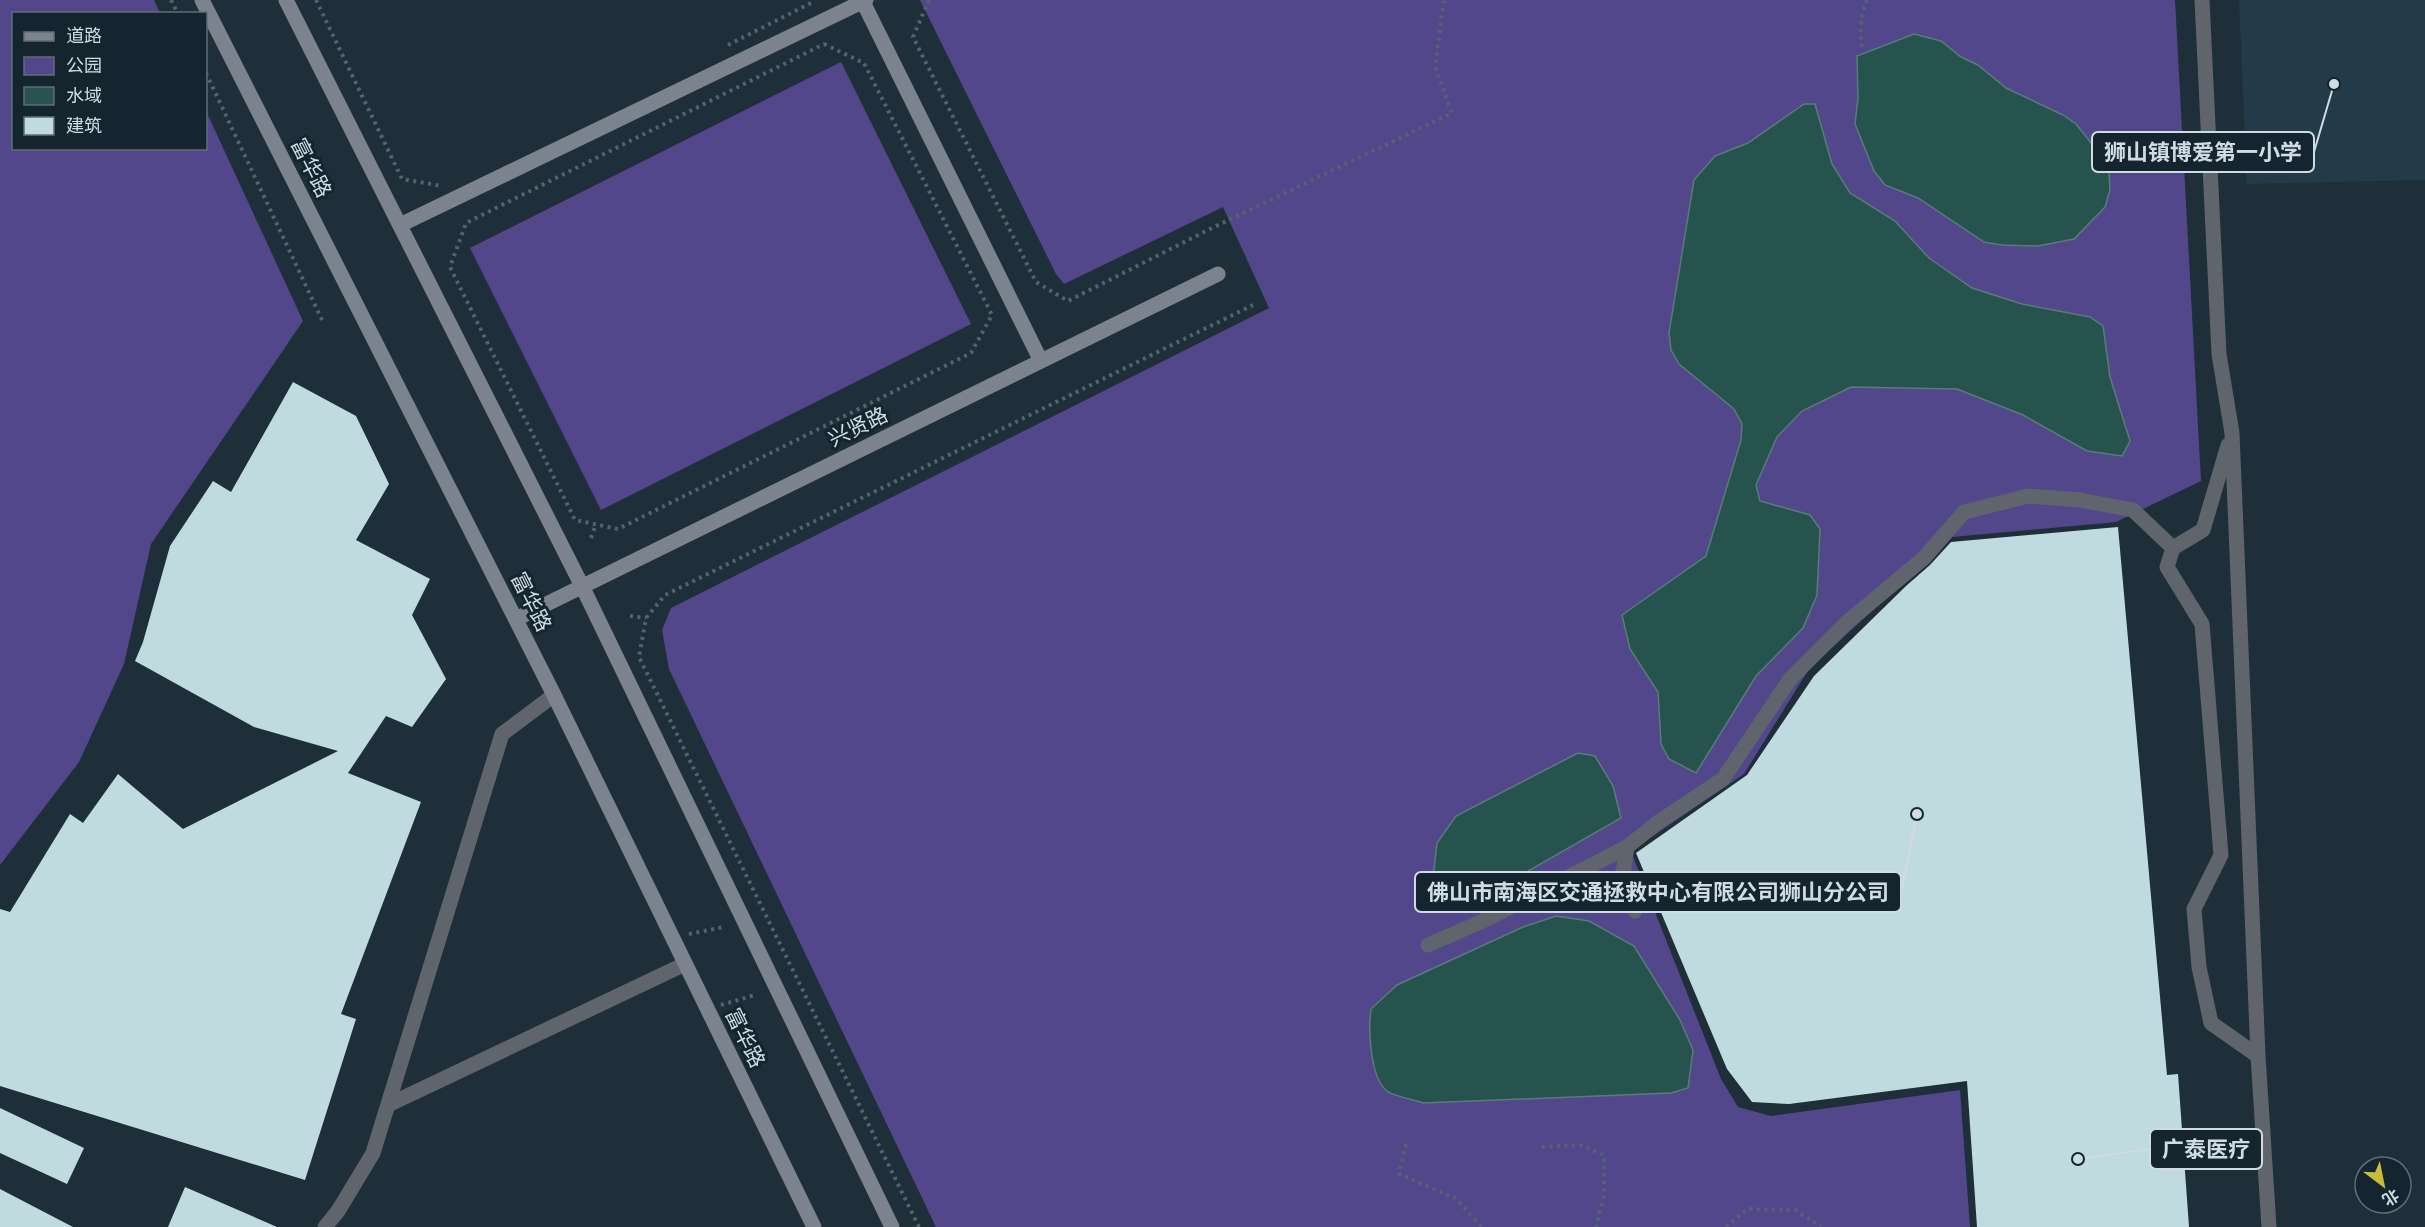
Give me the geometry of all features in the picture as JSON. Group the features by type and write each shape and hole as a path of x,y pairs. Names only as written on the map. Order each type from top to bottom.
{"street":[{"name":"富华路","path":"202,0 554,695 814,1227"},
{"path":"286,0 582,586 892,1227"},
{"path":"2202,0 2219,354 2232,433 2258,1056 2269,1227"},
{"path":"400,225 863,1 1041,361"},
{"name":"兴贤路","path":"516,619 1218,274"},
{"path":"2232,433 2203,530 2173,548 2167,567 2202,624 2221,855 2194,909 2199,967 2211,1023 2258,1056"},
{"path":"1428,945 1485,920 1627,847 1657,823 1723,779 1790,679 1845,624 1924,558 1964,512 2028,496 2080,500 2133,510 2173,548"},
{"path":"326,1227 373,1153 502,734 554,695"},
{"path":"1627,847 1623,873 1635,911"},
{"path":"388,1106 685,964"}],"path":[{"path":"316,0 402,179 445,186"},
{"path":"728,45 813,0"},
{"path":"929,0 913,37 1036,282 1068,301 1212,228 1452,113 1435,67 1444,0"},
{"path":"1862,47 1860,35 1863,9 1867,0"},
{"path":"824,44 850,54 864,63 992,315 971,353 618,529 596,524 575,520 450,267 466,223 824,44"},
{"path":"207,75 322,320"},
{"path":"919,1227 764,916 639,657 646,618 664,595 1253,305"},
{"path":"591,538 596,524"},
{"path":"630,616 646,618"},
{"path":"685,935 724,927"},
{"path":"719,1005 755,995"},
{"path":"1406,1144 1399,1174 1455,1198 1482,1227"},
{"path":"1542,1147 1580,1144 1604,1155 1605,1195 1596,1227"},
{"path":"1726,1227 1747,1209 1795,1210 1821,1227"}],"shaded area":[{"path":"2239,0 2425,0 2425,180 2247,184"}],"green space":[{"path":"0,0 154,0 160,12 12,12 12,150 207,150 207,113 303,321 151,544 124,664 79,762 0,865"},
{"path":"920,0 2175,0 2201,481 2116,522 1952,537 1809,669 1744,774 1634,849 1632,854 1721,1079 1738,1107 1771,1116 1960,1090 1970,1227 936,1227 669,669 662,630 671,608 1269,308 1223,207 1064,284 1056,274"},
{"path":"841,62 971,324 601,510 470,248"}],"water":[{"path":"1914,34 1941,41 1961,57 1978,65 2006,88 2063,115 2076,124 2092,144 2109,173 2110,190 2105,207 2074,239 2038,246 1984,242 1918,198 1885,185 1874,171 1855,124 1858,98 1857,56"},
{"path":"1804,104 1815,104 1832,164 1850,193 1895,221 1929,258 1972,288 2022,304 2090,317 2103,326 2110,377 2130,441 2122,456 2087,451 2023,415 1957,389 1851,387 1802,411 1777,437 1756,485 1760,501 1810,515 1820,529 1817,595 1803,628 1756,676 1696,773 1669,759 1661,744 1658,692 1630,649 1622,615 1706,556 1741,440 1742,424 1734,409 1679,364 1671,350 1669,333 1694,180 1715,156 1748,143"},
{"path":"1578,753 1595,756 1613,786 1621,818 1523,874 1456,902 1439,896 1433,879 1437,843 1456,816"},
{"path":"1556,916 1589,921 1634,946 1680,1020 1693,1050 1688,1088 1671,1093 1423,1103 1395,1095 1381,1085 1374,1064 1370,1040 1371,1009 1397,985 1523,927"}],"building":[{"path":"293,382 356,416 389,484 356,540 430,579 412,615 446,679 412,727 386,716 348,773 421,802 341,1014 356,1019 305,1180 0,1086 0,909 10,912 70,814 83,823 118,774 183,829 338,751 254,727 135,661 143,642 170,546 213,481 231,492"},
{"path":"2118,527 2167,1075 2178,1074 2189,1227 1977,1227 1967,1081 1789,1104 1752,1102 1727,1069 1636,853 1747,775 1814,676 1951,542"},
{"path":"0,1108 84,1148 67,1184 0,1153"},
{"path":"185,1187 277,1227 168,1227"},
{"path":"0,1189 73,1227 0,1227"}],"place":[{"name":"狮山镇博爱第一小学","path":"2334,84"},
{"name":"佛山市南海区交通拯救中心有限公司狮山分公司","path":"1917,814"},
{"name":"广泰医疗","path":"2078,1159"}]}
